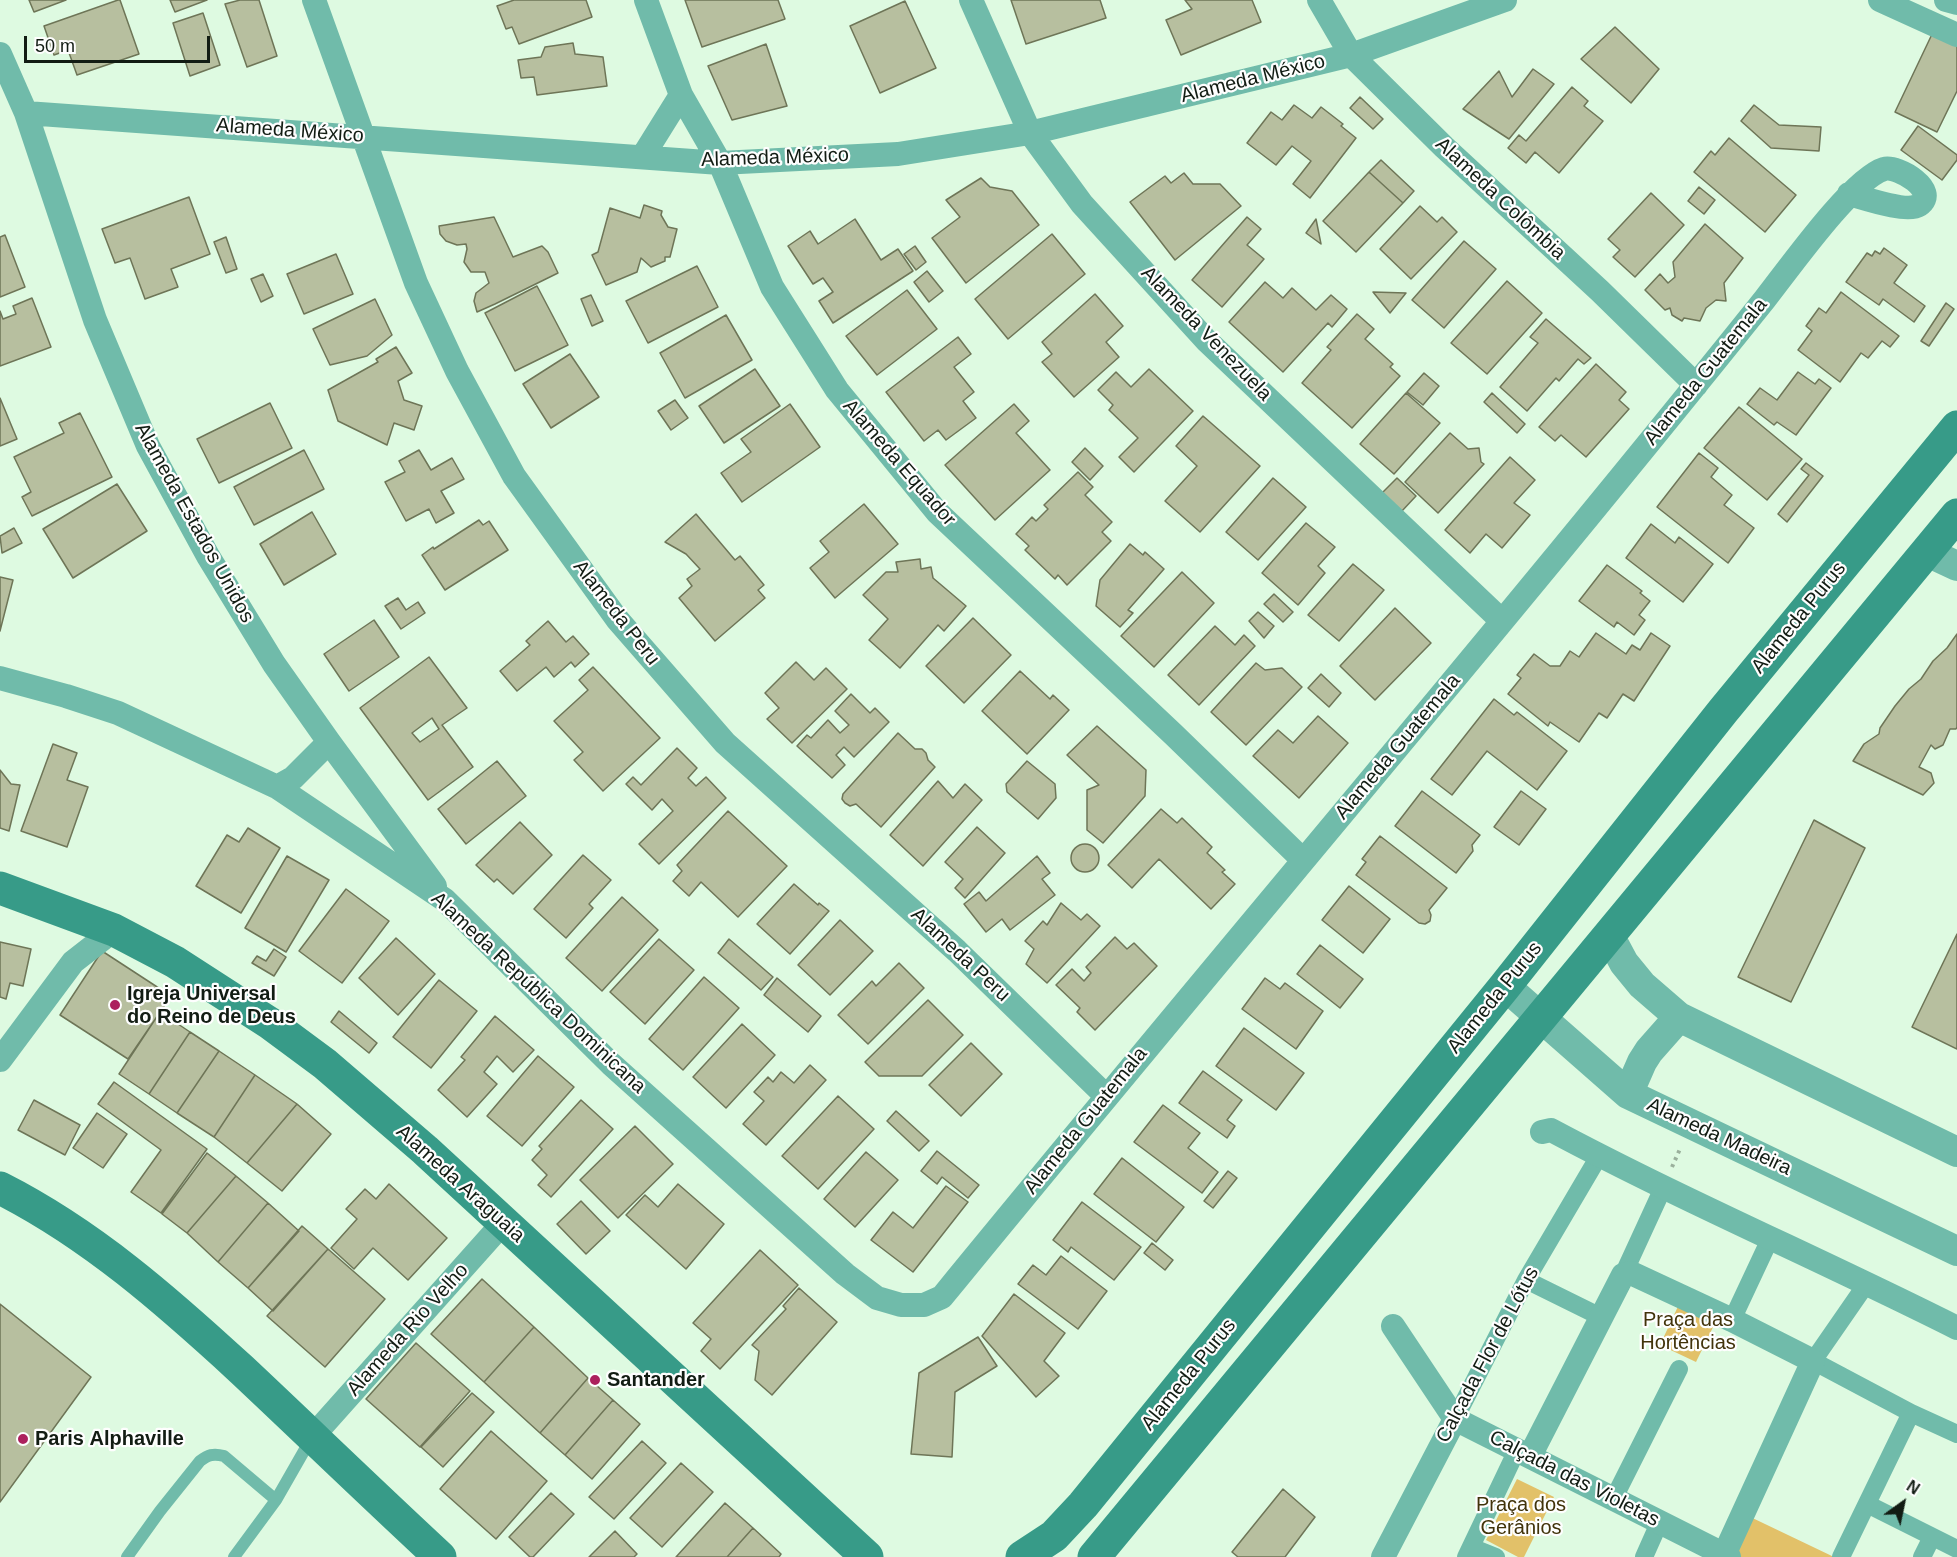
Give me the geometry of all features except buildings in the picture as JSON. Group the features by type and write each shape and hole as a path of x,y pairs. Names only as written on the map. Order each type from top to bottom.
{"main road":[{"name":"Alameda Purus","path":"1022,1557 1054,1536 1083,1504 1505,986 1723,711 1957,427"},
{"path":"1094,1557 1957,515"},
{"name":"Alameda Araguaia","path":"0,888 114,930 175,962 271,1024 326,1064 425,1150 867,1557"},
{"path":"0,1188 70,1229 116,1261 171,1306 313,1436 440,1557"}],"street":[{"name":"Alameda Peru","path":"314,0 416,283 457,371 514,476 616,620 725,743 957,951 1106,1096"},
{"name":"Alameda Equador","path":"646,0 681,95 706,139 708,162 772,287 837,390 937,512 1303,860"},
{"name":"Alameda Venezuela","path":"971,0 1030,133 1082,204 1206,340 1502,621"},
{"name":"Alameda Colômbia","path":"1319,0 1351,55 1444,147 1600,291 1696,385"},
{"name":"Alameda México","path":"26,112 708,162 898,154 1030,133 1351,55 1505,0"},
{"path":"1880,0 1957,35"},
{"path":"1946,0 1957,3"},
{"name":"Alameda Estados Unidos","path":"0,54 26,112 95,320 148,446 208,556 274,664 446,900"},
{"path":"644,156 681,95"},
{"name":"Alameda Guatemala","path":"942,1297 1106,1096 1380,770 1696,385 1849,194"},
{"path":"1927,552 1957,566"},
{"name":"Alameda República Dominicana","path":"0,678 118,713 277,787 446,900 611,1064 845,1274 877,1298 901,1305 924,1305 942,1297"},
{"path":"277,787 293,778 328,741"},
{"path":"0,1060 74,962 114,930"},
{"path":"1609,935 1624,963 1642,985 1679,1017 1957,1152"},
{"name":"Alameda Madeira","path":"1505,986 1628,1094 1957,1251"},
{"path":"1628,1094 1649,1051 1679,1017"},
{"path":"1542,1132 1551,1130 1663,1188 1868,1283 1957,1328"},
{"name":"Calçada Flor de Lótus","path":"1383,1557 1527,1280 1599,1156"},
{"path":"1496,1557 1469,1552 1601,1317 1663,1188"},
{"name":"Alameda Rio Velho","path":"313,1436 503,1223"},
{"path":"1732,1320 1770,1239"},
{"path":"1623,1275 1631,1273 1732,1320 1911,1413 1957,1434"},
{"path":"1527,1280 1601,1317"},
{"path":"1725,1556 1813,1361 1868,1283"},
{"name":"Calçada das Violetas","path":"1393,1326 1455,1419 1660,1521 1725,1556"},
{"path":"1614,1498 1679,1369"},
{"path":"1841,1557 1911,1413"},
{"path":"1867,1504 1957,1548"},
{"path":"1644,1557 1660,1521"},
{"path":"1922,1557 1932,1537"}],"lane":[{"path":"234,1557 276,1500 313,1436"},
{"path":"127,1557 200,1461 208,1456 215,1454 224,1456 276,1500"}],"path":[{"path":"1663,1188 1691,1124"}],"green space":[{"name":"Praça das Hortências","path":"1681,1300 1717,1319 1696,1362 1660,1345"},
{"name":"Praça dos Gerânios","path":"1517,1479 1554,1497 1524,1557 1518,1557 1486,1540"},
{"path":"1742,1513 1834,1557 1729,1557"}],"place":[{"name":"Igreja Universal do Reino de Deus","path":"115,1005"},
{"name":"Santander","path":"595,1380"},
{"name":"Paris Alphaville","path":"23,1439"}]}
